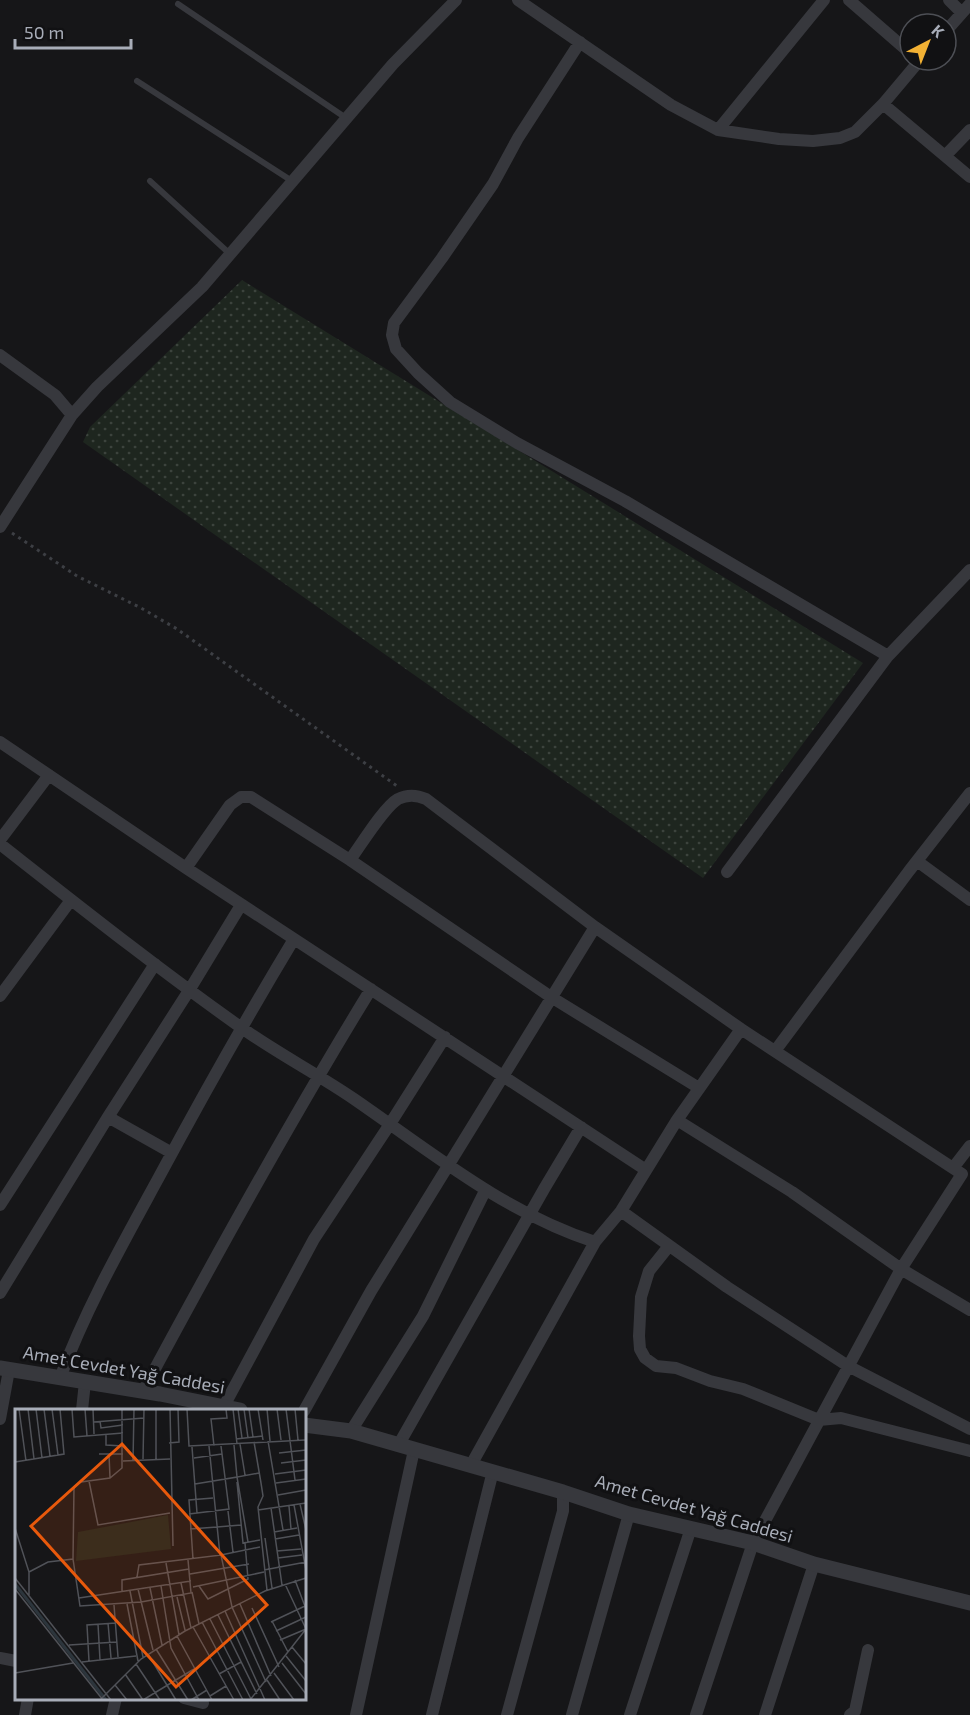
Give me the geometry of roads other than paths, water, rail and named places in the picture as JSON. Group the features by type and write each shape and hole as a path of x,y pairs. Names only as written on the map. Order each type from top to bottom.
{"street":[{"path":"0,526 72,415 97,387 202,287 393,64 456,0"},
{"path":"518,0 671,105 718,130 790,140 813,141 840,138 855,132 883,104 907,72"},
{"path":"718,130 824,0"},
{"path":"849,0 898,43"},
{"path":"949,0 966,8"},
{"path":"580,42 518,138 486,193 394,323 392,335 396,349 450,402 517,443 625,501 888,656"},
{"path":"883,104 970,177"},
{"path":"945,156 970,130"},
{"path":"0,355 55,395 72,415"},
{"path":"727,872 888,656 970,570"},
{"path":"0,742 186,868 646,1170"},
{"path":"49,775 0,842 71,900 240,1027 318,1075 485,1191 529,1216 595,1242"},
{"path":"775,1051 970,793"},
{"path":"186,868 230,805 241,797 251,797 350,860 551,997 699,1088"},
{"path":"350,860 390,806 401,797 420,797 426,800 595,927 741,1029 962,1174"},
{"path":"917,861 970,900"},
{"path":"0,996 71,900"},
{"path":"0,1293 242,905"},
{"path":"305,1409 371,1291 505,1077 595,927"},
{"path":"60,1378 75,1338 108,1270 240,1027 294,939"},
{"path":"0,1205 155,964"},
{"path":"143,1391 231,1228 318,1075 371,989"},
{"path":"471,1465 595,1242 621,1211 677,1120 741,1029"},
{"path":"220,1408 314,1239 445,1037"},
{"path":"108,1117 172,1153"},
{"path":"677,1120 792,1192 902,1269 970,1310"},
{"path":"399,1444 581,1128"},
{"path":"696,1715 753,1543 902,1269 962,1174 970,1146"},
{"path":"351,1431 423,1316 485,1191"},
{"path":"621,1211 727,1287 848,1366 970,1429"},
{"path":"669,1246 649,1271 641,1297 640,1349 645,1358 656,1366 676,1368 710,1381 743,1389 819,1420 841,1418 970,1451"},
{"path":"0,1419 4,1369"},
{"name":"Amet Cevdet Yağ Caddesi","path":"4,1369 143,1391 220,1408"},
{"path":"82,1409 85,1382"},
{"name":"Amet Cevdet Yağ Caddesi","path":"306,1425 351,1431 493,1471 629,1514 753,1543 814,1564 970,1604"},
{"path":"356,1715 414,1450"},
{"path":"432,1715 493,1471"},
{"path":"507,1715 563,1511 563,1492"},
{"path":"572,1715 629,1514"},
{"path":"630,1715 691,1528"},
{"path":"765,1715 814,1564"},
{"path":"850,1715 855,1711 868,1650"},
{"path":"0,1658 15,1661"},
{"path":"25,1715 28,1700"},
{"path":"112,1715 116,1700"}],"lane":[{"path":"178,4 347,118"},
{"path":"137,81 293,181"},
{"path":"150,181 230,254"}]}
